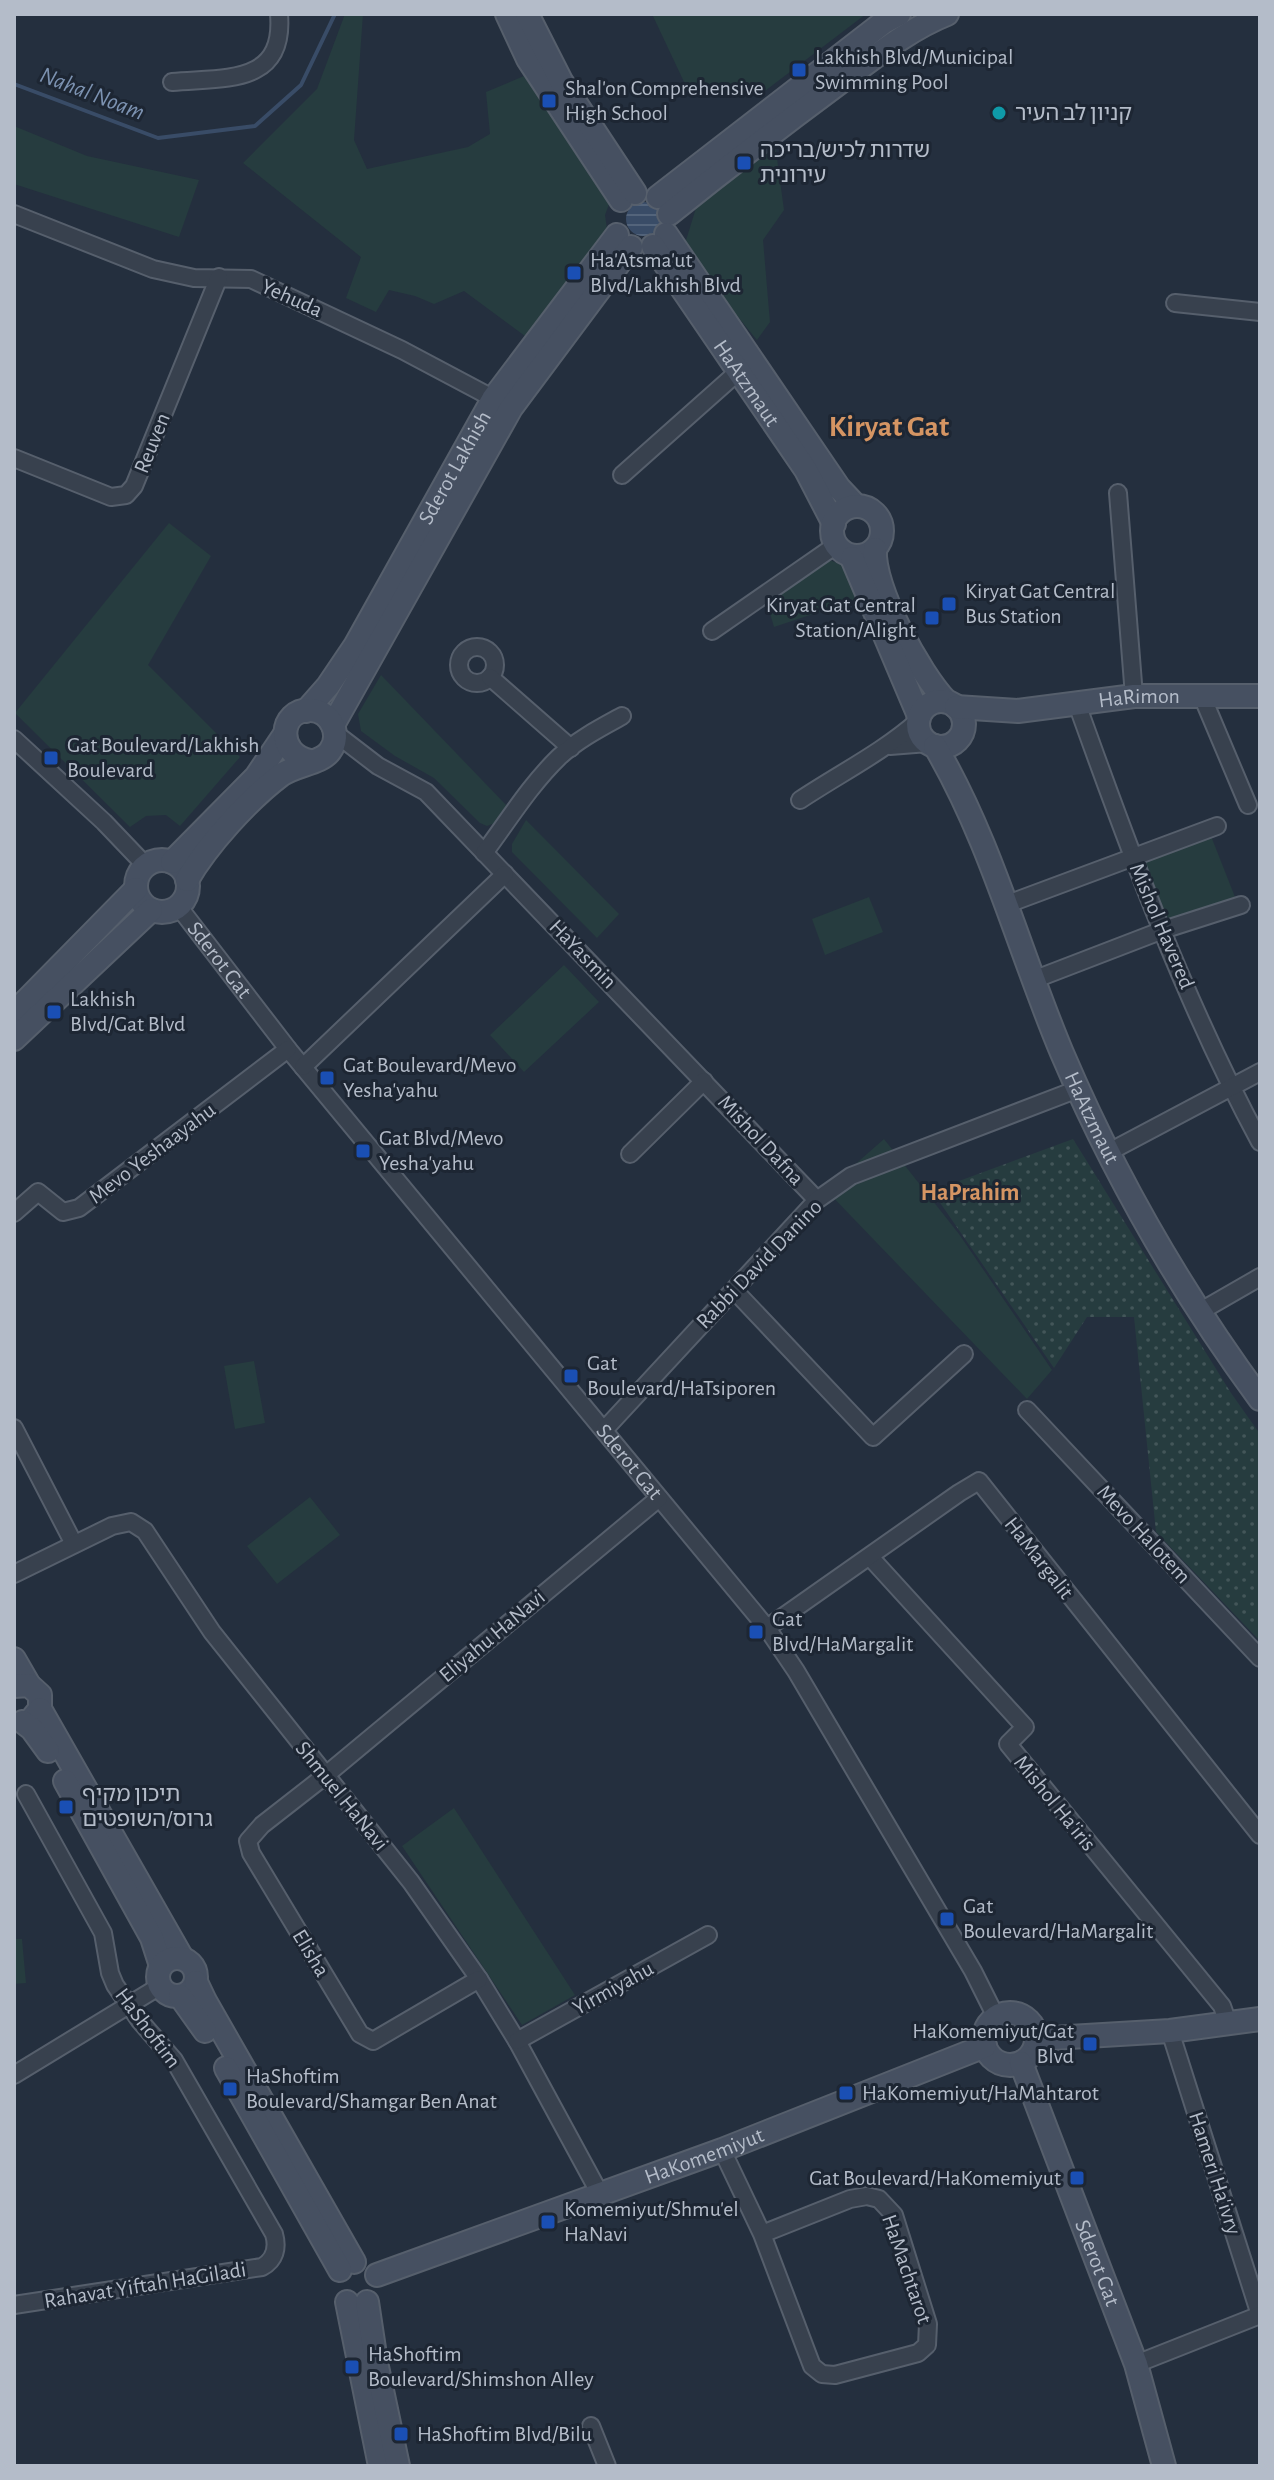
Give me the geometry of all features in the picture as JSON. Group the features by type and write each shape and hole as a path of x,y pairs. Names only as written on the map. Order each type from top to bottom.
{"street":[{"path":"172,82 246,75 262,68 271,58 277,42 279,14"},
{"path":"507,14 528,59 628,196"},
{"path":"527,14 561,81 628,196"},
{"name":"Sderot Lakhish","path":"306,711 328,686 355,646 502,403 649,229 748,126 884,22 899,14"},
{"name":"Sderot Lakhish","path":"649,229 762,140 891,45 947,14"},
{"path":"651,194 649,229 614,213 628,196 651,194"},
{"name":"Yehuda","path":"14,214 153,269 194,278 251,279 390,344 502,403"},
{"name":"HaAtzmaut","path":"649,229 806,470 919,719"},
{"name":"HaAtzmaut","path":"649,229 839,488 855,505"},
{"name":"Reuven","path":"14,458 111,497 126,495 134,486 219,277"},
{"path":"1175,303 1260,312"},
{"path":"622,475 739,371"},
{"name":"Sderot Lakhish","path":"334,729 502,403"},
{"path":"1118,493 1134,696"},
{"path":"841,542 842,510 855,505 870,508 878,519 880,535 875,549 876,570 896,619 927,678 963,718 961,734 948,745 885,747"},
{"path":"841,542 868,555 875,549"},
{"path":"712,631 841,542"},
{"path":"490,677 571,748"},
{"name":"HaRimon","path":"961,734 984,721 1018,711 1134,696 1260,696"},
{"path":"1202,696 1248,805"},
{"path":"800,800 858,761 885,747 919,719 933,702 951,704"},
{"name":"HaRimon","path":"951,704 1018,711"},
{"name":"Mishol Havered","path":"1077,704 1132,857 1231,1088 1260,1142"},
{"path":"172,862 256,777 285,734 291,719 306,711 322,713 334,729 335,742 318,758 282,774 265,789 231,824 187,880"},
{"path":"484,853 537,782 571,748 622,716"},
{"path":"919,719 920,734 932,744"},
{"name":"HaYasmin","path":"334,729 378,766"},
{"path":"285,734 286,742 295,756 318,758"},
{"name":"HaAtzmaut","path":"961,734 959,764 970,812 1078,1089 1139,1208 1201,1311 1257,1390"},
{"path":"14,739 104,822 146,866"},
{"name":"HaAtzmaut","path":"932,744 970,812"},
{"name":"HaYasmin","path":"318,758 354,758 378,766 426,792 704,1081"},
{"path":"1005,905 1217,826"},
{"path":"163,860 172,862 184,872 186,894 178,906 165,912 151,910 144,905 136,889 137,880 146,866 163,860"},
{"path":"303,1067 505,874"},
{"path":"14,1013 136,889"},
{"path":"1033,980 1163,930 1241,905"},
{"name":"Sderot Gat","path":"178,906 288,1049 767,1628 796,1671 973,1971 996,2017"},
{"path":"14,1039 151,910"},
{"name":"Mevo Yeshaayahu","path":"14,1213 38,1192 63,1212 79,1208 288,1049"},
{"path":"1109,1152 1260,1072"},
{"path":"630,1154 704,1081"},
{"name":"Mishol Dafna","path":"704,1081 817,1200"},
{"name":"Rabbi David Danino","path":"605,1429 817,1200 851,1176 1078,1089"},
{"path":"1201,1311 1260,1277"},
{"path":"734,1290 873,1437 964,1354"},
{"name":"Mevo Halotem","path":"1027,1410 1260,1658"},
{"path":"14,1428 74,1544"},
{"name":"HaMargalit","path":"767,1628 979,1481 1260,1835"},
{"name":"Eliyahu HaNavi","path":"326,1775 659,1498"},
{"name":"Shmuel HaNavi","path":"14,1574 112,1526 131,1522 145,1531 212,1632 411,1882 479,1979 517,2041 600,2194"},
{"name":"Mishol Ha'iris","path":"870,1557 1025,1727 1008,1744 1222,2006 1228,2023"},
{"path":"14,1659 22,1686 40,1695 26,1717"},
{"path":"26,1717 182,1958 195,1970 188,1989"},
{"path":"26,1717 152,1938 166,1993 188,1989 205,2001 347,2266"},
{"name":"Elisha","path":"326,1775 262,1825 248,1841 251,1853 360,2034 373,2041 479,1979"},
{"name":"HaShoftim","path":"26,1794 103,1933 110,1973 129,2005 174,2060 274,2234 273,2258"},
{"name":"Yirmiyahu","path":"517,2041 708,1935"},
{"path":"14,2075 129,2005 160,1976 170,1959 182,1958"},
{"path":"1005,2013 1021,2015 1033,2027 1036,2039 1033,2052 1021,2063 1010,2065 999,2063 990,2056 985,2046 986,2030 996,2017 1005,2013"},
{"path":"1036,2039 1170,2031 1260,2019"},
{"name":"Hameri Ha'ivry","path":"1170,2031 1260,2315"},
{"name":"HaKomemiyut","path":"377,2275 722,2150 985,2046"},
{"name":"Sderot Gat","path":"1021,2063 1136,2364 1164,2466"},
{"name":"HaMachtarot","path":"722,2150 762,2234 812,2366 822,2374 835,2375 918,2353 927,2345 928,2324 894,2215 879,2199 867,2196 850,2199 762,2234"},
{"name":"Rahavat Yiftah HaGiladi","path":"14,2305 262,2267 273,2258"},
{"path":"365,2263 377,2275 376,2293 357,2302 341,2298 336,2284 347,2266 365,2263"},
{"path":"357,2302 380,2466"},
{"path":"357,2302 376,2362 398,2466"},
{"path":"1136,2364 1260,2315"},
{"path":"591,2426 606,2466"}],"green space":[{"path":"345,14 363,14 354,140 367,169 468,147 490,134 486,92 524,76 611,199 605,215 608,236 529,339 464,291 434,304 389,290 376,312 346,298 361,257 243,163 317,89"},
{"path":"652,14 866,14 761,94 685,84"},
{"path":"14,126 87,156 199,180 179,237 14,184"},
{"path":"775,144 784,210 763,240 770,322 757,340 683,250 696,208"},
{"path":"169,523 211,556 148,665 240,757 180,826 166,815 146,816 130,827 15,713"},
{"path":"825,558 851,569 864,597 774,627 766,600"},
{"path":"381,675 507,806 495,823 487,826 480,823 434,778 395,756 361,731 358,714"},
{"path":"526,820 619,914 597,938 512,852 512,844"},
{"path":"1211,836 1235,897 1169,923 1145,862"},
{"path":"869,897 883,932 825,955 812,919"},
{"path":"564,965 599,1002 524,1072 490,1035"},
{"path":"884,1139 959,1234 1052,1370 1027,1399 826,1190"},
{"path":"1073,1139 1231,1393 1260,1434 1260,1641 1156,1532 1134,1317 1087,1317 1054,1368 932,1191"},
{"path":"254,1361 265,1423 235,1429 224,1366"},
{"path":"310,1497 340,1535 277,1584 247,1546"},
{"path":"454,1808 575,1995 522,2025 402,1846"},
{"path":"14,1939 22,1939 26,1983 14,1984"}],"water":[{"path":"643,202 655,207 660,219 655,231 643,236 631,231 626,219 631,207"}],"waterway":[{"name":"Nahal Noam","path":"14,84 158,138 255,126 301,85 335,14"}],"place":[{"name":"Lakhish Blvd/Municipal Swimming Pool","path":"799,70"},
{"name":"Shal'on Comprehensive High School","path":"549,101"},
{"name":"קניון לב העיר","path":"999,113"},
{"name":"שדרות לכיש/בריכה עירונית","path":"744,163"},
{"name":"Ha'Atsma'ut Blvd/Lakhish Blvd","path":"574,273"},
{"name":"Kiryat Gat Central Bus Station","path":"949,604"},
{"name":"Kiryat Gat Central Station/Alight","path":"932,618"},
{"name":"Gat Boulevard/Lakhish Boulevard","path":"51,758"},
{"name":"Lakhish Blvd/Gat Blvd","path":"54,1012"},
{"name":"Gat Boulevard/Mevo Yesha'yahu","path":"327,1078"},
{"name":"Gat Blvd/Mevo Yesha'yahu","path":"363,1151"},
{"name":"Gat Boulevard/HaTsiporen","path":"571,1376"},
{"name":"Gat Blvd/HaMargalit","path":"756,1632"},
{"name":"תיכון מקיף גרוס/השופטים","path":"66,1807"},
{"name":"Gat Boulevard/HaMargalit","path":"947,1919"},
{"name":"HaKomemiyut/Gat Blvd","path":"1090,2044"},
{"name":"HaShoftim Boulevard/Shamgar Ben Anat","path":"230,2089"},
{"name":"HaKomemiyut/HaMahtarot","path":"846,2093"},
{"name":"Gat Boulevard/HaKomemiyut","path":"1077,2178"},
{"name":"Komemiyut/Shmu'el HaNavi","path":"548,2222"},
{"name":"HaShoftim Boulevard/Shimshon Alley","path":"352,2367"},
{"name":"HaShoftim Blvd/Bilu","path":"401,2434"}],"district":[{"name":"Kiryat Gat","path":"889,427"},
{"name":"HaPrahim","path":"970,1193"}]}
